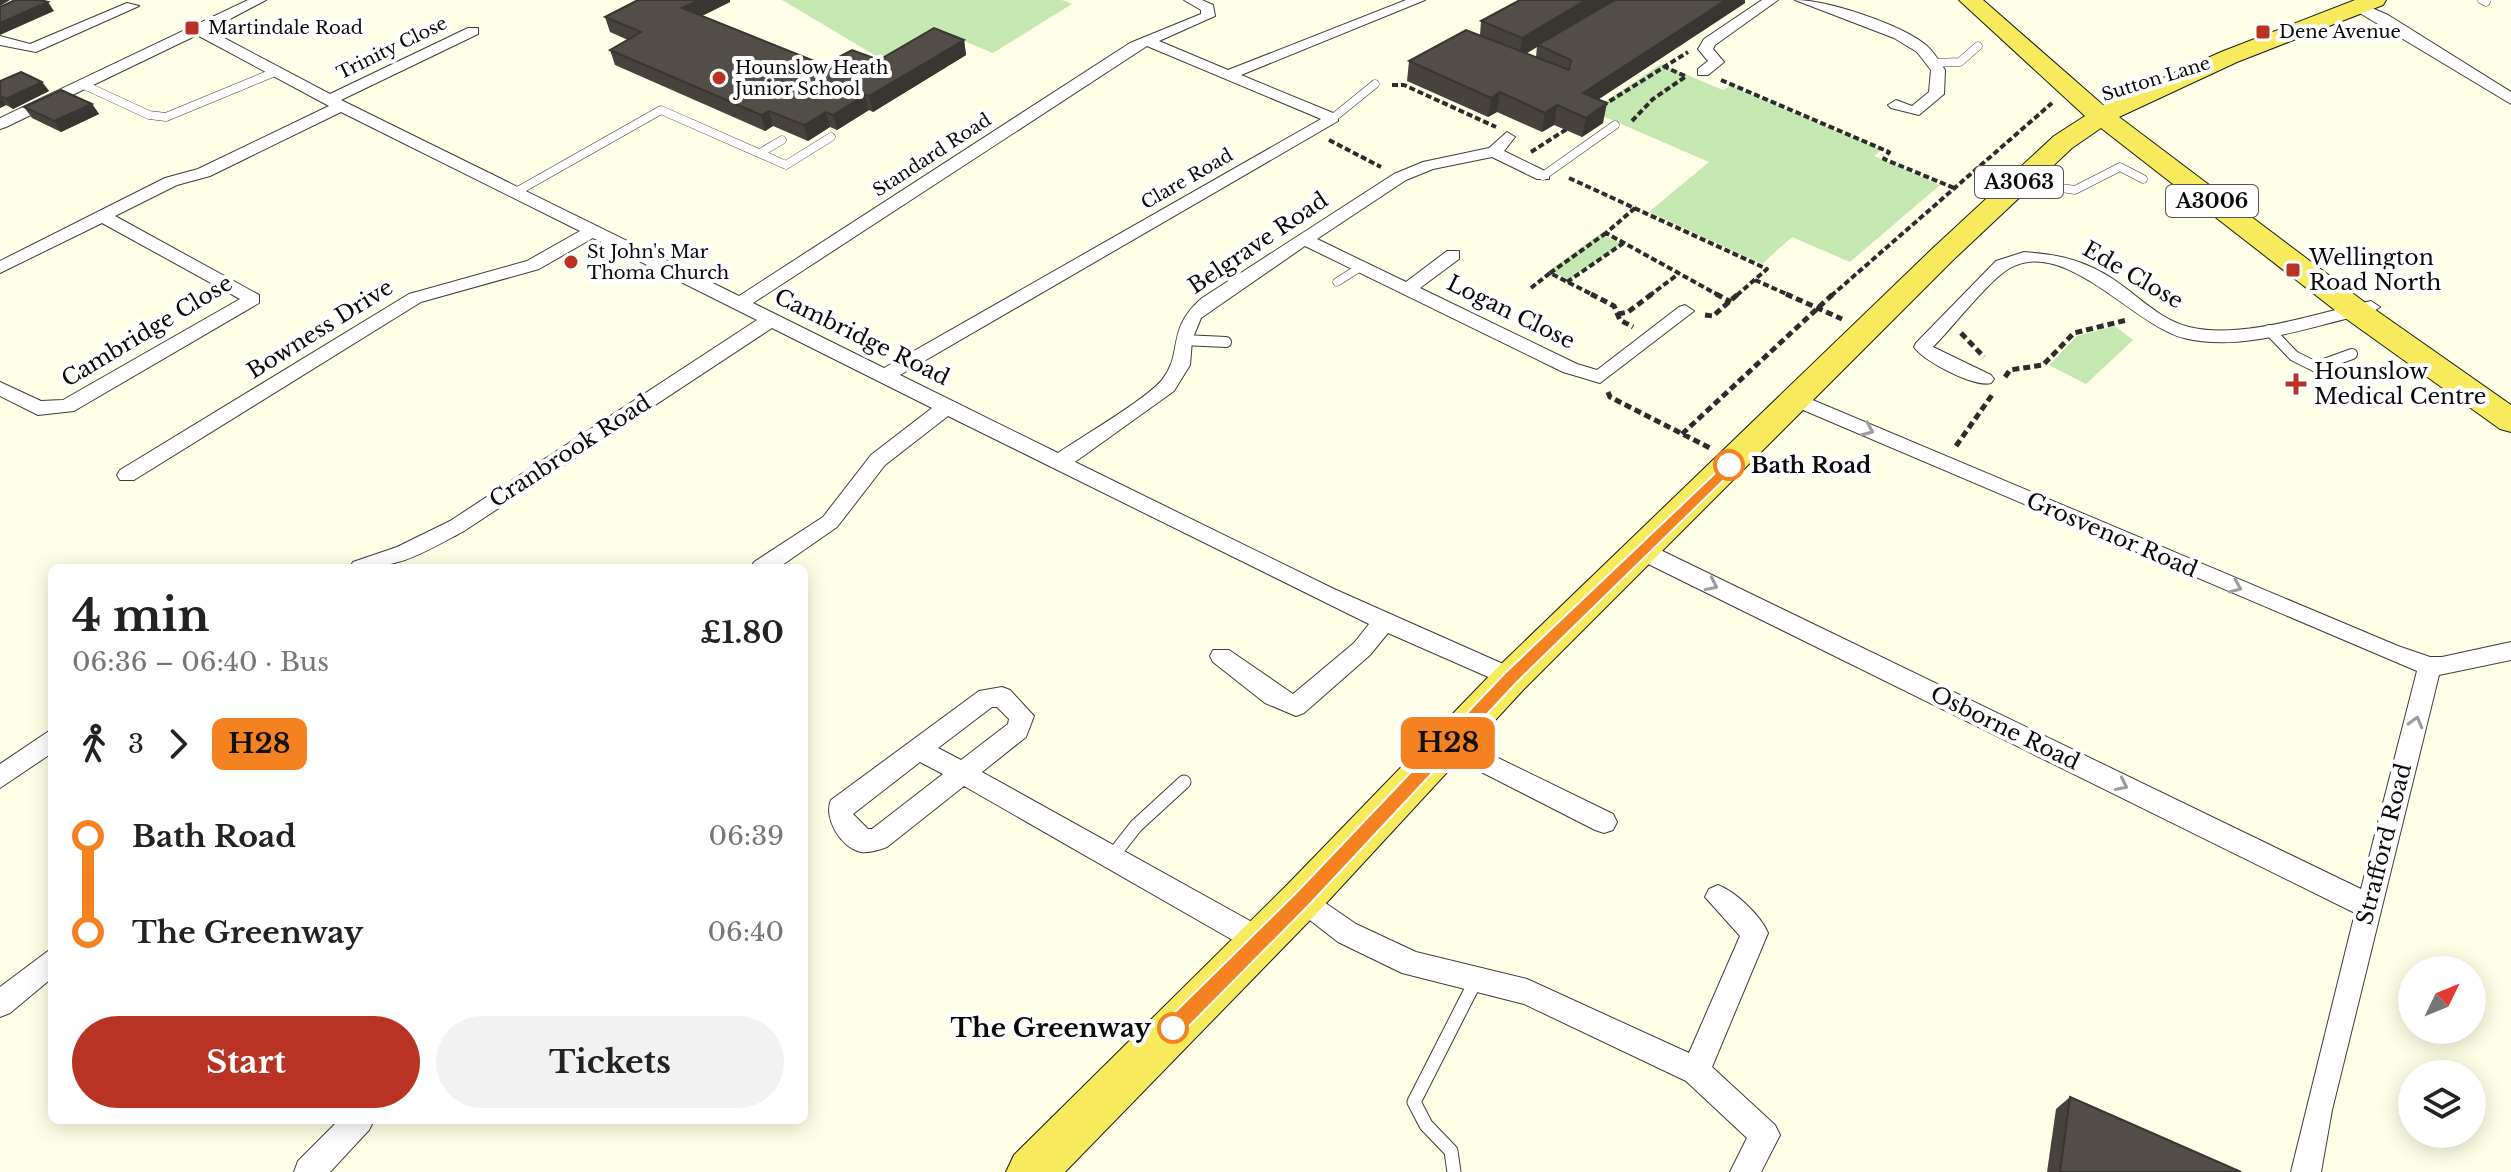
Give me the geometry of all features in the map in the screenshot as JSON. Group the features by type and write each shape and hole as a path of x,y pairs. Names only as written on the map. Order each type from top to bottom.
{"main road":[{"name":"A3006","path":"1970,0 2048,74 2105,105 2511,421"},
{"name":"Sutton Lane","path":"2105,105 2366,3"},
{"path":"1988,7 2105,105"},
{"name":"A3006","path":"2105,105 2297,263 2364,309"},
{"name":"A3063","path":"1031,1172 1302,899 1511,678 1942,255 2105,105"},
{"name":"A3063","path":"1942,255 1958,227 2017,157 2055,121 2105,105"}],"street":[{"path":"0,124 259,0"},
{"name":"Standard Road","path":"740,303 1146,41 1208,16 1208,8 1191,0"},
{"path":"1228,75 1418,0"},
{"path":"1703,72 1717,62 1705,49 1709,42 1771,0"},
{"path":"1802,0 1899,35 1922,49 1938,70 1936,94 1914,112 1896,105"},
{"path":"2366,3 2383,18 2511,99"},
{"path":"0,40 31,49 132,6"},
{"name":"Cambridge Road","path":"197,29 335,103 1326,595 1511,678"},
{"name":"Trinity Close","path":"335,103 473,31"},
{"path":"1146,41 1333,118"},
{"path":"0,268 171,181 204,173 335,103"},
{"name":"Clare Road","path":"886,375 1333,118"},
{"path":"1507,137 1494,152 1547,173"},
{"name":"Belgrave Road","path":"1060,462 1167,387 1181,365 1183,340 1193,315 1208,302 1400,177 1429,165 1494,152"},
{"name":"Cambridge Close","path":"0,388 38,408 67,406 253,299 102,216"},
{"name":"Bowness Drive","path":"127,475 415,298 533,265 593,231"},
{"name":"Logan Close","path":"1306,240 1570,368 1600,377"},
{"path":"1408,289 1453,255"},
{"name":"Ede Close","path":"1984,379 1928,353 1923,347 2002,265 2024,257 2060,260 2096,276 2155,320 2188,333 2239,336 2364,309"},
{"path":"1600,377 1685,311"},
{"name":"Cranbrook Road","path":"373,564 405,553 457,526 772,319"},
{"name":"Grosvenor Road","path":"1796,399 2430,666"},
{"path":"768,564 830,522 878,460 947,406"},
{"name":"Osborne Road","path":"1642,551 2368,906"},
{"path":"1221,656 1273,696 1296,706 1362,649 1385,620"},
{"path":"2430,666 2511,651"},
{"name":"Strafford Road","path":"2306,1172 2368,906 2430,666"},
{"path":"1002,697 1022,716 1018,730 962,774 878,839 863,841 841,819 840,808 987,698 1002,697"},
{"path":"0,778 48,742"},
{"path":"1447,743 1604,822"},
{"path":"919,749 1260,941"},
{"path":"1696,1071 1755,933 1718,897"},
{"path":"1302,899 1347,933 1412,964 1527,992 1696,1071 1765,1135 1745,1172"},
{"path":"0,1004 48,964"},
{"path":"309,1172 355,1124"}],"lane":[{"path":"1932,63 1960,62 1978,46"},
{"path":"82,84 149,115 166,117 275,72"},
{"path":"1333,118 1375,84"},
{"path":"516,192 661,110 786,165 831,137"},
{"path":"1547,173 1615,125"},
{"path":"760,153 782,140"},
{"path":"2026,175 2058,189 2081,189 2104,171 2120,167 2143,179"},
{"path":"1337,282 1359,268"},
{"path":"2269,330 2294,356 2316,367 2352,354"},
{"path":"1183,340 1226,342"},
{"path":"1111,858 1136,826 1184,782"},
{"path":"1454,1172 1457,1163 1450,1147 1427,1127 1414,1102 1476,979"}],"path":[{"path":"1599,108 1686,53 1705,49"},
{"path":"1663,66 1686,76"},
{"path":"1615,125 1632,121 1653,99 1686,76 1703,72 1889,152 1884,159 1954,188"},
{"path":"1682,434 1817,308 2053,103 2056,94 2042,75 2048,74"},
{"path":"1375,84 1404,85 1491,122 1507,137"},
{"path":"1514,161 1574,124"},
{"path":"1310,131 1400,177"},
{"path":"1536,149 1547,173 1635,208 1767,269 1713,316 1685,311"},
{"path":"1531,288 1635,208"},
{"path":"1606,233 1669,265 1677,275 1731,302"},
{"path":"1567,282 1625,242"},
{"path":"1550,273 1614,306 1620,320 1652,337"},
{"path":"1618,314 1628,312 1677,275"},
{"path":"1755,280 1866,330"},
{"path":"1944,463 2010,370 2027,370 2043,365 2074,333 2131,319"},
{"path":"1600,377 1610,397 1735,460"}],"green space":[{"path":"782,0 1062,0 1072,4 993,53 942,32 888,63"},
{"path":"1661,64 1723,90 1730,86 1882,150 1874,156 1940,185 1850,262 1792,237 1762,264 1649,212 1709,162 1591,111"},
{"path":"1600,234 1622,244 1569,280 1550,270"},
{"path":"2115,326 2133,340 2086,384 2049,365 2077,336"}],"building":[{"path":"15,0 48,2 0,23 0,7"},
{"path":"638,0 699,0 682,8 824,65 852,50 879,60 934,28 964,40 869,96 865,95 833,115 826,112 804,125 769,111 761,115 610,50 641,32 605,17"},
{"path":"1520,0 1586,0 1522,38 1481,21"},
{"path":"1615,0 1726,0 1583,93 1607,103 1586,118 1557,105 1545,113 1500,92 1491,98 1409,61 1466,30 1569,70 1571,60 1538,45"},
{"path":"21,72 42,82 6,99 0,96 0,81"},
{"path":"61,90 92,104 54,121 24,107"},
{"path":"2070,1097 2241,1172 2060,1172"}],"bus line":[{"name":"H28","path":"1173,1028 1302,899 1511,678 1729,465"}],"place":[{"name":"Martindale Road","path":"192,28"},
{"name":"Dene Avenue","path":"2263,32"},
{"name":"Hounslow Heath Junior School","path":"719,78"},
{"name":"St John's Mar Thoma Church","path":"571,262"},
{"name":"Wellington Road North","path":"2293,270"},
{"name":"Hounslow Medical Centre","path":"2296,384"},
{"name":"Bath Road","path":"1729,465"},
{"name":"The Greenway","path":"1173,1028"}]}
